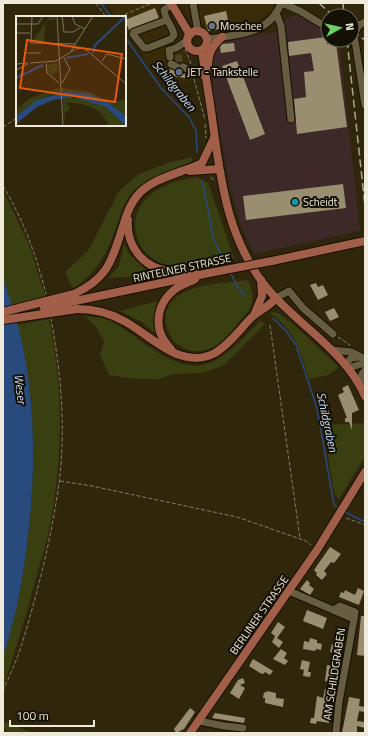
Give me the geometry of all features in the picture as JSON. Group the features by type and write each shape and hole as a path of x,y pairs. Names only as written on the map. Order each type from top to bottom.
{"main road":[{"path":"171,4 189,38 190,49 199,51"},
{"path":"189,38 198,32 204,34 207,39 207,44 199,51"},
{"path":"207,89 210,50 212,45 222,37"},
{"path":"199,51 207,89 225,204 240,242 259,276 276,298 333,350 360,384 365,396"},
{"path":"199,51 201,75 207,89"},
{"path":"202,163 214,136"},
{"path":"3,320 75,302 103,274 115,252 128,210 137,195 144,189 202,163 213,163 219,169"},
{"path":"185,171 219,169"},
{"path":"128,210 127,230 131,245 139,257 152,266 167,271 209,273"},
{"name":"RINTELNER STRASSE","path":"3,316 365,241"},
{"path":"176,354 166,344 160,334 158,321 160,308 168,296 178,287 209,273"},
{"path":"254,316 261,303 262,289 259,276"},
{"path":"261,303 269,297 276,298"},
{"path":"3,312 75,302 117,317 176,354 197,358 214,353 229,342 254,316 276,298"},
{"name":"BERLINER STRASSE","path":"190,733 318,550 365,472"}],"street":[{"path":"193,3 198,32"},
{"path":"207,39 258,30 267,24 276,13 281,3 300,11 320,23"},
{"path":"171,4 164,10 167,20 173,30 174,35 172,39 175,58 201,75"},
{"path":"276,13 281,26 291,119"},
{"path":"167,20 134,32 137,40 144,48 148,48 172,39"},
{"path":"175,58 189,38"},
{"path":"355,48 365,105"},
{"path":"276,298 289,291 303,308 333,334"},
{"path":"333,350 348,351 363,360"},
{"path":"346,366 363,360"},
{"path":"360,384 362,374 365,370"},
{"name":"AM SCHILDGRABEN","path":"289,591 354,619 339,702 336,733"},
{"path":"199,720 224,726 243,728"}],"path":[{"path":"96,3 105,16"},
{"path":"121,16 152,3"},
{"path":"191,63 206,129"},
{"path":"3,127 16,119"},
{"path":"3,186 11,199 32,247 48,300"},
{"path":"3,691 24,639 51,531 59,481 62,415 60,376 50,314"},
{"path":"270,324 300,539"},
{"path":"333,334 353,346"},
{"path":"59,481 92,486 237,517 300,539 318,550"},
{"path":"342,511 365,525"}],"shaded area":[{"path":"106,3 162,3 184,48 193,81 179,83 161,80 126,30 126,16 115,16"},
{"path":"181,3 274,3 271,13 268,12 255,24 213,31 193,25"},
{"path":"298,15 320,27 320,48 340,48 360,231 254,254 241,226 230,187 214,97 211,65 218,45 225,39 276,32 286,18"}],"green space":[{"path":"192,157 192,162 152,178 138,187 130,195 123,207 109,245 101,261 82,282 73,289 65,272 88,251 119,191 137,175 167,163"},
{"path":"196,177 208,183 234,258 190,266 164,264 148,255 142,248 135,230 137,213 146,199 160,188 175,182"},
{"path":"3,190 30,247 46,299 11,306 3,280"},
{"path":"124,244 130,255 152,275 109,278 119,266"},
{"path":"248,280 252,294 252,304 247,313 220,343 203,351 190,350 180,346 172,338 167,327 166,316 169,306 177,297 185,292 202,286"},
{"path":"157,301 153,324 157,335 142,322 120,311"},
{"path":"269,312 278,313 293,324 339,367 329,375 309,379 299,349 291,334"},
{"path":"85,316 109,320 159,353 187,365 200,365 214,361 233,348 260,321 265,324 224,365 203,373 173,374 159,379 136,379 109,375 100,355 104,341 96,327"},
{"path":"49,319 57,371 60,425 54,505 46,542 3,688 3,658 6,641 19,599 32,490 33,457 30,391 25,358 17,325"},
{"path":"365,423 364,458 339,499 334,493 323,425"},
{"path":"3,721 33,733 8,733 3,726"}],"water":[{"name":"Weser","path":"3,280 16,317 25,355 33,434 33,473 26,552 18,599 3,658"}],"building":[{"path":"155,8 159,18 129,30 126,20"},
{"path":"226,11 228,20 222,21 224,28 208,31 204,16"},
{"path":"320,38 320,48 337,48 347,127 297,134 294,99 306,97 304,72 314,71 311,53 289,56 288,42"},
{"path":"234,43 235,51 221,53 220,47 222,44"},
{"path":"237,61 265,134 250,140 222,66"},
{"path":"169,69 185,74 185,78 168,75"},
{"name":"Scheidt","path":"343,184 346,208 246,220 243,196"},
{"path":"316,283 318,287 323,285 328,295 318,300 310,285"},
{"path":"334,308 339,317 330,321 325,312"},
{"path":"348,385 359,410 352,413 352,430 349,422 345,422 345,418 347,418 338,395 344,392 342,388"},
{"path":"330,547 341,554 334,563 331,562 324,571 327,574 322,580 316,575 317,573 314,570"},
{"path":"307,580 310,583 309,585 314,589 310,595 300,589"},
{"path":"358,588 364,591 359,605 339,597 341,592 344,593 345,590 355,595"},
{"path":"307,610 327,618 323,629 303,621"},
{"path":"361,616 365,616 365,656 357,655"},
{"path":"278,622 285,627 277,638 283,642 279,648 272,642 275,636 271,633"},
{"path":"310,638 317,640 317,643 322,644 321,650 316,649 315,651 303,649 304,641 309,642"},
{"path":"337,639 345,640 340,658 334,657 335,653 330,652 332,644 336,645"},
{"path":"281,649 287,653 284,658 288,661 285,665 273,659"},
{"path":"253,659 273,671 270,675 265,672 263,674 260,673 249,666"},
{"path":"302,660 310,662 308,672 311,672 310,677 303,676 304,670 300,669"},
{"path":"327,665 337,667 332,682 325,681"},
{"path":"243,678 245,683 240,685 245,688 239,699 230,693 238,680"},
{"path":"325,689 331,690 327,714 330,714 329,723 317,721 316,724 310,723 311,718 314,718 317,696 323,698"},
{"path":"267,691 276,693 276,698 284,699 283,707 265,703 265,698 263,698 264,692 266,693"},
{"path":"349,697 360,699 359,706 365,707 365,712 359,711 357,721 365,722 365,728 357,726 357,733 342,733"},
{"path":"190,708 195,712 184,729 176,733 174,729"},
{"path":"215,713 245,718 244,723 212,718"}],"waterway":[{"name":"Schildgraben","path":"101,3 110,16"},
{"name":"Schildgraben","path":"126,38 161,88 189,117 196,131 197,152"},
{"name":"Schildgraben","path":"202,180 214,241 228,267"},
{"name":"Schildgraben","path":"230,272 237,286 245,296"},
{"name":"Schildgraben","path":"273,318 286,331 296,345 317,408 334,505 338,508"},
{"name":"Schildgraben","path":"343,511 365,522"}],"tunnel":[{"path":"178,55 180,67 183,67"}],"railway":[{"path":"319,3 324,8"},
{"path":"343,3 343,8"},
{"path":"360,37 365,40"},
{"path":"348,48 365,206"}],"place":[{"name":"Moschee","path":"212,26"},
{"name":"JET - Tankstelle","path":"179,72"},
{"name":"Scheidt","path":"295,202"}]}
